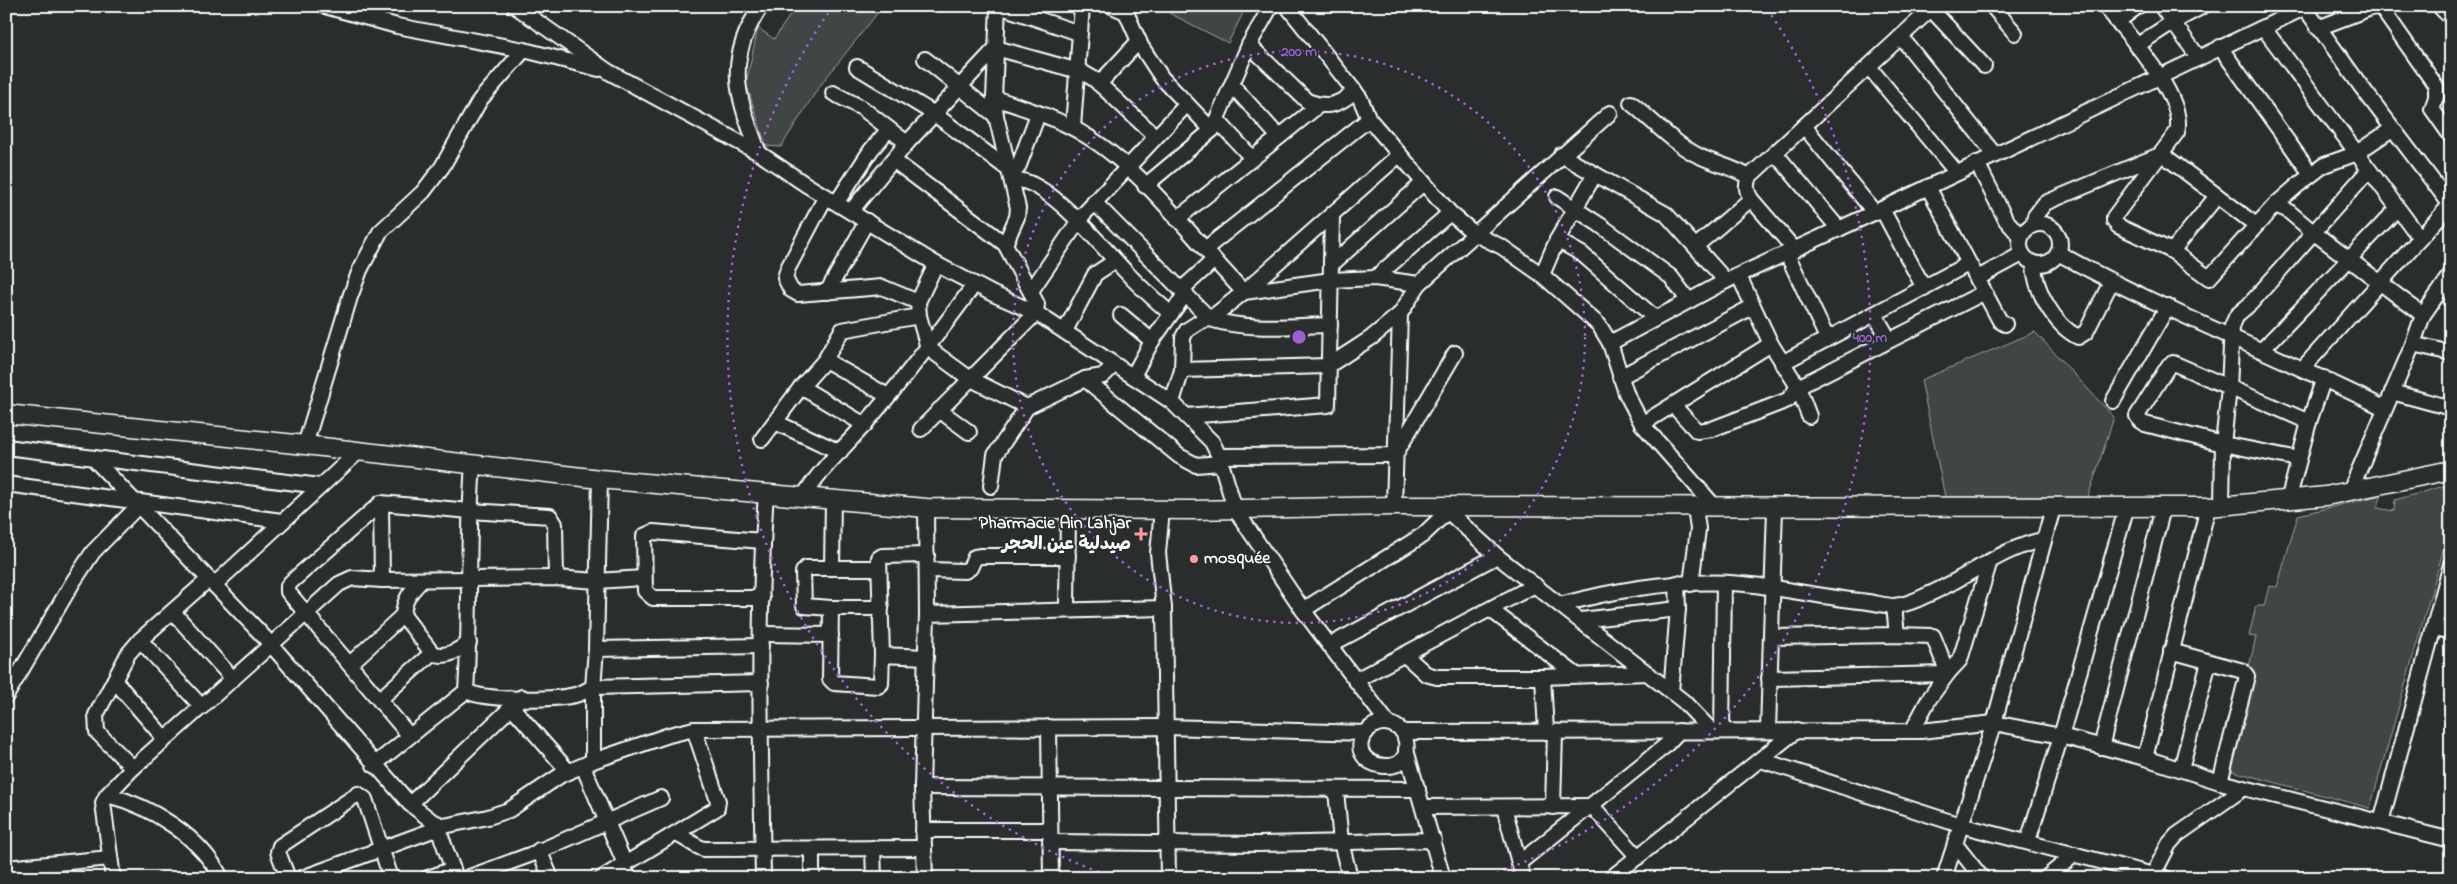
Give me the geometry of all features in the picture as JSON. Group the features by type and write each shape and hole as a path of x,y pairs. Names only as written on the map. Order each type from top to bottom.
{"main road":[{"path":"6,414 305,445 600,479 926,508 1235,509 1394,506 1446,509 2215,507 2288,501 2350,491 2451,470"}],"street":[{"path":"326,6 397,26 524,50 609,72"},
{"path":"515,6 609,72 759,153 936,264 974,285 1036,313 1172,402 1212,442 1220,460 1235,509 1303,610 1387,722"},
{"path":"1005,244 1017,217 1018,208 996,116 994,98 998,6 1079,33"},
{"path":"1073,127 1082,6"},
{"path":"1112,6 1127,9 1139,41 1162,78 1187,104 1252,158"},
{"path":"1145,186 1214,125 1249,46 1271,6"},
{"path":"1287,6 1355,91 1369,119 1422,184 1450,213 1474,234 1502,248 1542,275 1591,316 1610,343 1620,377 1633,410 1642,424 1715,508"},
{"path":"1992,6 2015,33"},
{"path":"2105,6 2162,77 2179,121 2177,132 2114,217 2114,221 2118,226 2172,252 2209,278 2275,205 2311,174 2324,165 2355,154 2392,128"},
{"path":"2117,22 2138,6"},
{"path":"2161,6 2199,58"},
{"path":"2136,46 2173,22 2203,6"},
{"path":"2318,28 2376,6"},
{"path":"2380,6 2436,86 2436,97 2432,109 2451,136"},
{"path":"2440,6 2451,18"},
{"path":"1610,343 1726,281 2162,77 2220,47 2306,7 2318,28 2450,204 2303,368"},
{"path":"759,153 740,104 737,88 742,42 760,8"},
{"path":"1827,338 1791,252 1747,192 1746,183 1749,177 1932,8 1984,66"},
{"path":"2263,27 2355,154 2420,238"},
{"path":"1901,37 1995,155"},
{"path":"1099,84 1139,41"},
{"path":"1249,46 1308,101 1319,106"},
{"path":"2220,47 2311,174"},
{"path":"996,48 1082,72 1099,84 1155,136"},
{"path":"852,211 906,143 996,48"},
{"path":"305,445 360,270 380,232 423,192 442,167 480,100 524,50"},
{"path":"925,59 996,116"},
{"path":"857,67 933,114 1010,174 1028,182 1079,220 1115,261 1170,313"},
{"path":"1869,67 1957,173"},
{"path":"1232,85 1280,137"},
{"path":"1177,219 1319,106 1341,103 1355,91"},
{"path":"833,93 862,108 906,143"},
{"path":"994,98 1073,127 1100,144 1127,167 1244,292"},
{"path":"1631,103 1698,156 1737,169 1749,177"},
{"path":"1031,291 1079,220 1094,202 1187,104"},
{"path":"1182,370 1328,366 1363,344 1400,314 1419,284 1610,113"},
{"path":"1010,174 1019,165 1038,114"},
{"path":"1133,376 1152,341 1209,255 1369,119"},
{"path":"1804,126 1878,211 1924,288"},
{"path":"889,129 831,199 785,278 790,290 798,294 882,286 918,309"},
{"path":"1775,153 1839,229"},
{"path":"2162,154 2256,225"},
{"path":"2033,225 2039,209 2045,203 2162,154"},
{"path":"1172,402 1182,370 1183,337 1187,330 1200,321 1210,319 1244,292 1399,155"},
{"path":"1561,155 1666,214 1726,281"},
{"path":"893,160 1005,244 1037,304 1036,313 921,429"},
{"path":"1976,163 2006,220 2021,238 2022,254 2034,263 2048,263 2058,253 2061,241 2056,230 2045,224 2033,225 2028,228 2021,238"},
{"path":"2145,758 2171,651 2215,507 2229,388 2232,326 2237,316 2250,304 2368,171"},
{"path":"1542,275 1558,240 1595,174"},
{"path":"1332,265 1422,184"},
{"path":"1928,187 1983,293 2000,321 2004,324"},
{"path":"2172,252 2217,196"},
{"path":"1557,197 1576,208 1671,277 1689,301"},
{"path":"1696,246 1752,199"},
{"path":"1094,202 1210,319 1224,323 1251,326 1330,325"},
{"path":"2275,205 2287,210 2313,232 2423,315"},
{"path":"2262,350 2397,209"},
{"path":"1375,278 1450,213"},
{"path":"1186,416 1328,406 1332,216"},
{"path":"827,292 838,269 867,221"},
{"path":"1558,240 1582,254 1655,318"},
{"path":"2058,253 2111,282 2303,368 2384,408"},
{"path":"1976,279 2022,254"},
{"path":"1065,331 1095,274 1115,261"},
{"path":"2034,263 2034,273 2046,303 2062,324 2078,337 2086,332 2111,282"},
{"path":"936,264 918,309 928,348 970,378 1027,407"},
{"path":"1782,363 1968,264"},
{"path":"2350,491 2413,344 2423,315 2436,293 2451,275"},
{"path":"1739,276 1771,344 1798,387 1809,416"},
{"path":"1244,292 1331,280 1375,278 1419,284"},
{"path":"803,496 824,468 865,425 928,348 974,285"},
{"path":"1673,405 1700,431 1712,429 1788,400 1798,387 1889,339 1983,293"},
{"path":"2436,293 2451,297"},
{"path":"1620,377 1752,306"},
{"path":"2113,401 2168,306"},
{"path":"762,439 801,387 826,360 842,330 918,309"},
{"path":"1394,506 1400,314"},
{"path":"1121,315 1152,341"},
{"path":"1875,315 1889,339"},
{"path":"1642,424 1771,344"},
{"path":"2413,344 2451,353"},
{"path":"1395,455 1455,353"},
{"path":"826,360 888,396"},
{"path":"2299,459 2223,444 2145,424 2137,416 2169,365 2173,363 2309,422"},
{"path":"991,486 995,455 1027,407 1085,379 1103,376 1114,365"},
{"path":"2288,501 2309,422 2324,378"},
{"path":"1085,379 1179,456 1196,465 1220,460 1395,455"},
{"path":"801,387 865,425"},
{"path":"2392,392 2451,408"},
{"path":"939,410 969,432"},
{"path":"775,422 840,452"},
{"path":"6,446 320,486"},
{"path":"133,768 97,732 96,715 128,654 140,640 172,612 212,582 358,452"},
{"path":"93,458 271,645 410,804 441,827 455,873 428,878"},
{"path":"374,765 466,691 469,644 470,511 473,464"},
{"path":"600,479 596,649 588,764 605,820 630,878"},
{"path":"6,484 282,521"},
{"path":"764,878 761,640 762,541 766,494"},
{"path":"832,568 833,499"},
{"path":"6,696 88,560 136,502"},
{"path":"381,503 382,580"},
{"path":"409,735 308,613 288,592 288,586 381,503 552,517 555,524 556,578"},
{"path":"2028,841 2061,736 2127,506"},
{"path":"1691,584 1698,529 1695,507"},
{"path":"925,878 922,788 927,614 926,508"},
{"path":"1768,730 1775,508"},
{"path":"1944,878 1994,723 2053,508"},
{"path":"2101,747 2163,508"},
{"path":"1067,610 1068,509"},
{"path":"1162,509 1158,553 1164,608 1168,878"},
{"path":"1303,610 1423,535 1446,509 1497,556 1672,692 1717,731"},
{"path":"762,541 648,533 644,536 643,578 645,591 649,596 658,599 762,598"},
{"path":"1560,605 1617,591 1656,584 1677,583 1773,587 1800,593 1894,606 1914,601 1948,586 2030,543 2043,540"},
{"path":"831,608 830,678 834,683 878,686 880,684 882,654 878,558 882,556 927,555"},
{"path":"927,570 965,571 970,568 976,557 981,556 1068,556"},
{"path":"1330,645 1497,556"},
{"path":"1912,731 1925,705 1960,660 1989,564"},
{"path":"2381,822 2451,564"},
{"path":"879,568 808,568 803,572 805,607 881,608"},
{"path":"113,878 102,809 107,795 165,739 344,581 352,578 422,580 556,578 597,581 643,578"},
{"path":"422,580 408,595 404,603 403,616 432,653 444,655 469,644"},
{"path":"1672,692 1678,609 1677,583"},
{"path":"1717,731 1724,584"},
{"path":"1356,680 1535,586"},
{"path":"1894,606 1898,635"},
{"path":"927,614 1164,608"},
{"path":"1581,620 1678,609"},
{"path":"1491,610 1575,674"},
{"path":"172,612 234,679"},
{"path":"350,664 403,616"},
{"path":"2434,627 2451,632"},
{"path":"596,649 831,635"},
{"path":"1771,637 1933,636 1948,674"},
{"path":"140,640 202,707"},
{"path":"2171,651 2243,671 2247,676 2220,782"},
{"path":"380,699 432,653"},
{"path":"882,654 926,657"},
{"path":"1405,655 1426,674 1437,677 1543,677 1575,674 1647,673"},
{"path":"2182,769 2209,662"},
{"path":"1769,678 1948,674"},
{"path":"1543,677 1550,732 1553,806"},
{"path":"115,681 165,739"},
{"path":"466,691 484,697 522,697 574,695 592,687 762,682"},
{"path":"410,804 522,697"},
{"path":"512,707 569,772"},
{"path":"1406,750 1402,758 1395,764 1386,767 1377,766 1369,761 1364,754 1362,744 1366,733 1378,723 1387,722 1396,725 1403,732 1406,740 1406,750 1434,840 1443,878"},
{"path":"1403,732 1912,731 1994,723 2061,736 2145,758 2220,782 2451,840"},
{"path":"1049,727 1051,878"},
{"path":"302,878 441,827 509,810 569,772 647,742 694,729 923,730 1166,727 1366,733"},
{"path":"602,878 675,834 718,805 694,729"},
{"path":"1611,878 1797,730"},
{"path":"1519,863 1665,746 1679,731"},
{"path":"1760,760 1960,825 2028,841 2156,877 2169,844 2177,835 2244,788"},
{"path":"922,788 1418,789"},
{"path":"1336,790 1341,842 1350,878"},
{"path":"288,878 278,852 280,846 358,794 365,799 390,878"},
{"path":"107,795 127,800 193,839 214,864 221,878"},
{"path":"467,878 539,850 605,820 661,798"},
{"path":"1424,808 1592,806 1638,856"},
{"path":"1504,808 1524,878"},
{"path":"924,830 1168,844 1434,840"},
{"path":"675,834 684,836 696,847 704,849 924,848"},
{"path":"1955,844 1982,878"},
{"path":"873,848 874,878"},
{"path":"812,849 812,878"},
{"path":"539,850 551,878"},
{"path":"2046,878 2074,854"},
{"path":"6,868 110,858"},
{"path":"503,864 509,878"}],"shaded area":[{"path":"796,6 883,6 819,87 781,147 766,146 746,83 758,28 774,39"},
{"path":"1173,6 1230,6 1243,13 1228,43 1169,13"},
{"path":"2035,332 2114,417 2088,497 1945,497 1921,380"},
{"path":"2451,484 2451,523 2370,808 2225,769 2256,637 2249,636 2256,606 2264,606 2269,586 2277,587 2298,515 2382,495 2377,508 2394,511 2395,500"}],"place":[{"name":"Pharmacie Ain Lahjar صيدلية عين الحجر","path":"1141,534"},
{"name":"mosquée","path":"1194,559"}]}
